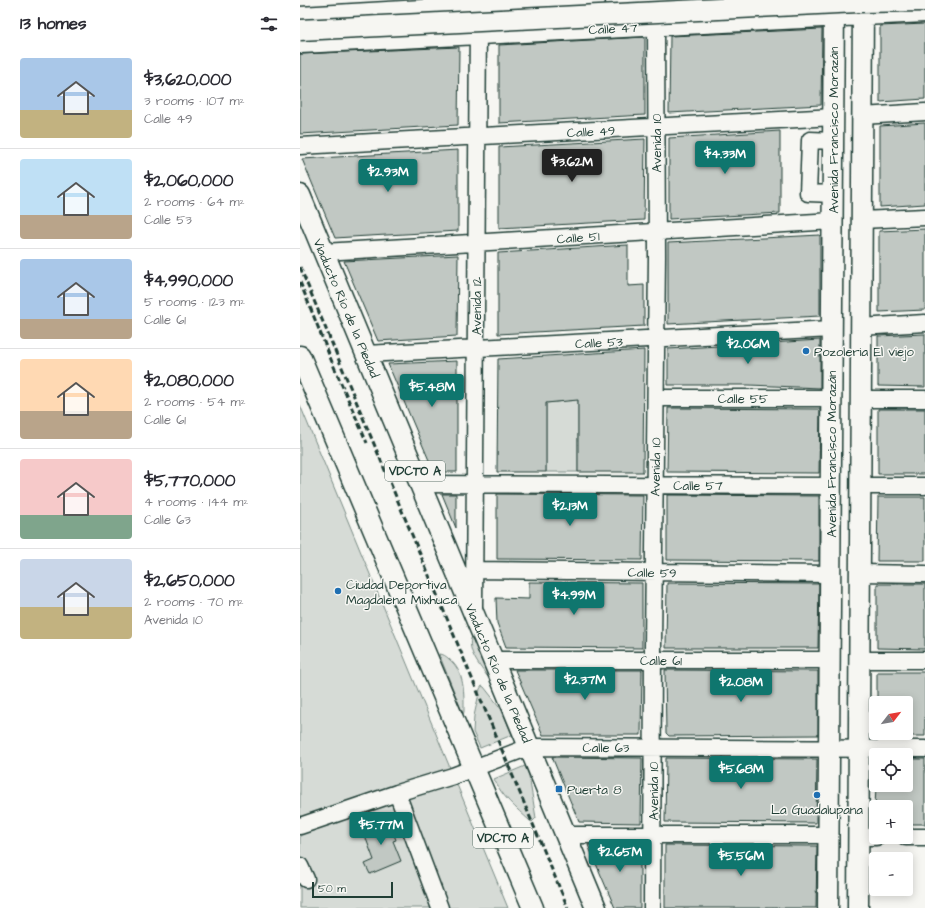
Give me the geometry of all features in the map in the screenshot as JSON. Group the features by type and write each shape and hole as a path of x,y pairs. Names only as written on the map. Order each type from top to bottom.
{"main road":[{"path":"300,16 478,3 595,0"},
{"path":"300,30 858,2 925,1"},
{"path":"858,908 867,837 859,748 863,7"},
{"name":"Calle 47","path":"300,43 656,25 834,8 863,7 925,12"},
{"name":"Avenida Francisco Morazán","path":"828,908 834,8"},
{"name":"Viaducto Río de la Piedad","path":"300,195 596,908"},
{"name":"VDCTO A","path":"300,356 533,908"}],"street":[{"name":"Avenida 12","path":"474,613 478,3"},
{"name":"Avenida 10","path":"652,908 653,680 658,655 654,572 657,256 661,226 656,127 656,25"},
{"path":"862,116 925,112"},
{"name":"Calle 49","path":"300,146 834,117"},
{"path":"862,220 925,217"},
{"name":"Calle 51","path":"324,252 632,233 661,226 833,221"},
{"path":"861,327 925,323"},
{"name":"Calle 53","path":"366,354 832,329"},
{"name":"Calle 55","path":"656,398 831,398"},
{"path":"861,398 925,399"},
{"name":"Calle 57","path":"420,484 831,486"},
{"path":"860,486 925,486"},
{"name":"Calle 59","path":"474,570 830,574"},
{"path":"860,573 925,574"},
{"name":"Calle 61","path":"493,660 622,660 658,655 830,660"},
{"path":"859,660 925,660"},
{"name":"Calle 63","path":"300,826 397,793 453,776 529,746 925,748"},
{"path":"397,793 440,908"},
{"path":"565,835 828,835"},
{"path":"913,837 925,837"}],"shaded area":[{"path":"578,399 578,472 546,472 546,403"},
{"name":"Ciudad Deportiva Magdalena Mixhuca","path":"300,405 508,908 300,908"},
{"path":"472,636 491,681 473,654 470,642"},
{"path":"439,654 446,656 454,664 461,676 464,698 463,714"},
{"path":"482,686 502,710 512,735 480,748 473,732 474,716"},
{"path":"525,766 529,776 536,818 532,822 505,797 494,779"}],"building":[{"path":"925,24 925,99 880,102 880,26"},
{"path":"822,29 821,105 669,113 670,36"},
{"path":"645,37 645,115 499,123 499,45"},
{"path":"459,47 458,125 300,134 300,54"},
{"path":"925,123 925,204 880,207 880,126"},
{"path":"780,131 780,213 669,219 669,138"},
{"path":"645,139 644,220 499,228 499,147"},
{"path":"458,150 458,231 335,238 302,159"},
{"path":"925,229 925,310 879,312 879,231"},
{"path":"820,235 820,316 668,324 668,243"},
{"path":"628,245 628,286 644,285 644,326 498,334 498,253"},
{"path":"458,255 457,336 378,341 344,261"},
{"path":"925,334 925,387 878,386 878,336"},
{"path":"820,340 820,388 749,385 668,385 668,349"},
{"path":"644,350 643,472 578,472 578,400 546,403 546,472 497,472 498,359"},
{"path":"457,361 457,472 434,472 388,364"},
{"path":"668,408 820,409 819,473 667,472"},
{"path":"878,409 925,409 925,474 878,474"},
{"path":"442,494 456,494 456,528"},
{"path":"497,494 643,495 642,560 497,559"},
{"path":"667,495 819,496 819,561 667,560"},
{"path":"878,497 925,497 925,561 877,561"},
{"path":"529,582 642,583 642,648 506,647 497,623 496,598 529,599"},
{"path":"667,583 819,584 818,648 666,648"},
{"path":"877,584 925,584 925,649 877,648"},
{"path":"515,670 642,670 641,735 543,735"},
{"path":"665,670 818,671 818,735 669,736 666,733"},
{"path":"877,672 925,672 925,736 913,736 913,696 877,696"},
{"path":"552,757 642,758 641,823 579,822"},
{"path":"666,758 817,759 816,823 665,822"},
{"path":"913,759 925,759 925,824 913,824 913,800 875,800 876,792 913,792"},
{"path":"388,818 396,840 393,841 401,861 370,874 365,864 374,860 362,828"},
{"path":"588,845 640,845 640,908 615,908"},
{"path":"665,845 817,846 816,908 665,908"}],"railway":[{"path":"300,267 568,908"},
{"path":"300,282 367,443"}],"place":[{"name":"Pozoleria El viejo","path":"806,351"},
{"name":"Ciudad Deportiva Magdalena Mixhuca","path":"338,591"},
{"name":"Puerta 8","path":"559,789"},
{"name":"La Guadalupana","path":"817,795"}]}
